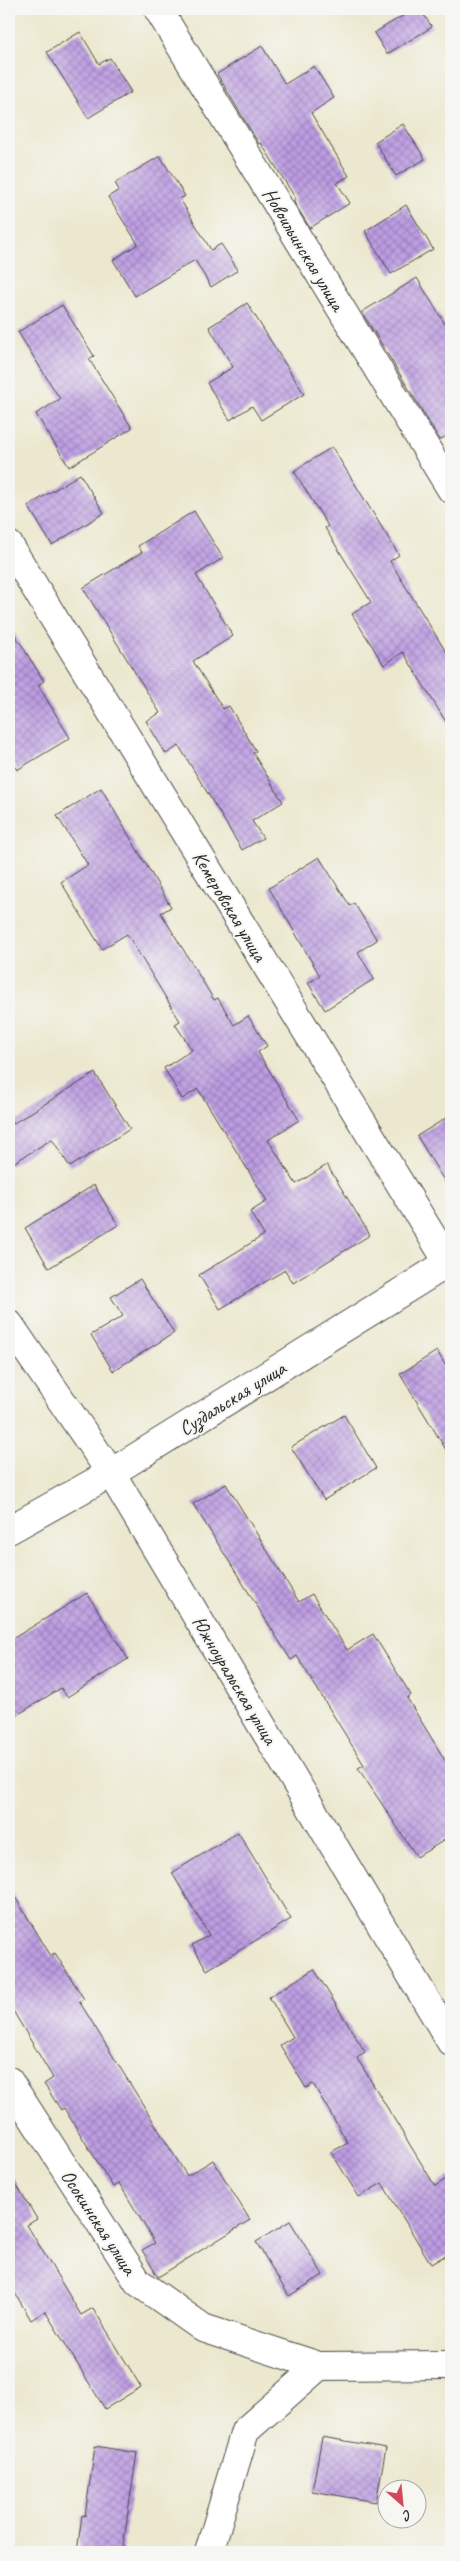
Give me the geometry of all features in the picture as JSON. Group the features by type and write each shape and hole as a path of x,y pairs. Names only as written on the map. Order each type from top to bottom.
{"street":[{"name":"Новоильинская улица","path":"158,9 451,489"},
{"name":"Кемеровская улица","path":"9,545 450,1263"},
{"name":"Суздальская улица","path":"9,1530 112,1473 450,1263"},
{"name":"Южноуральская улица","path":"9,1324 112,1473 451,2042"},
{"name":"Осокинская улица","path":"9,2081 138,2282 203,2328 319,2366 451,2365"},
{"path":"209,2552 245,2431 319,2366"}],"building":[{"path":"414,9 420,9 432,27 387,54 374,33"},
{"path":"80,32 99,64 110,58 131,92 88,118 47,52"},
{"path":"262,46 285,84 314,66 334,98 311,113 349,176 337,183 350,203 310,228 293,201 296,199 261,143 259,144 217,74"},
{"path":"403,124 425,159 396,176 375,142"},
{"path":"160,156 185,196 180,199 211,250 221,244 238,270 211,287 195,260 135,296 113,260 138,244 108,197 119,190 115,183"},
{"path":"406,205 433,249 391,274 365,231"},
{"path":"417,278 451,334 451,433 440,440 362,312"},
{"path":"247,303 304,394 261,420 252,406 230,420 207,383 233,367 209,327"},
{"path":"62,305 94,356 89,359 132,428 69,467 36,414 60,399 18,332"},
{"path":"332,447 399,555 390,561 451,660 451,730 403,652 384,665 352,614 371,602 325,528 328,526 294,471"},
{"path":"80,474 104,513 52,545 28,506"},
{"path":"194,511 223,558 196,575 233,636 193,661 223,709 229,706 256,751 253,753 283,802 252,821 263,838 242,850 179,746 166,754 146,721 160,713 83,588 142,552 138,546"},
{"path":"9,625 44,681 38,685 70,738 17,770 9,757"},
{"path":"101,788 171,907 161,913 214,1000 218,998 234,1025 248,1016 267,1046 258,1052 299,1120 268,1140 296,1184 327,1165 370,1235 293,1283 285,1270 220,1309 199,1275 264,1235 250,1212 267,1201 198,1089 182,1099 164,1068 192,1050 175,1024 180,1021 127,934 102,949 61,882 88,865 57,816"},
{"path":"319,857 350,906 354,903 377,940 358,952 374,979 325,1010 308,983 320,976 269,888"},
{"path":"95,1073 130,1129 70,1167 52,1139 9,1166 9,1126"},
{"path":"451,1115 451,1192 417,1136"},
{"path":"94,1185 118,1225 49,1268 25,1228"},
{"path":"140,1279 174,1333 113,1371 91,1335 123,1316 111,1297"},
{"path":"437,1351 451,1375 451,1458 400,1374"},
{"path":"344,1415 376,1468 324,1500 291,1447"},
{"path":"226,1484 299,1602 312,1594 347,1650 373,1634 411,1695 407,1698 451,1770 451,1836 417,1857 358,1768 364,1765 297,1656 291,1660 193,1504"},
{"path":"87,1593 128,1659 67,1697 61,1688 9,1720 9,1641"},
{"path":"238,1832 291,1919 207,1970 192,1945 209,1935 172,1873"},
{"path":"9,1887 51,1956 55,1953 84,1999 79,2001 187,2176 213,2160 250,2220 158,2277 142,2250 155,2243 119,2183 113,2187 64,2108 61,2110 44,2084 53,2078 9,2004"},
{"path":"314,1969 365,2052 357,2058 435,2186 451,2176 451,2252 431,2264 382,2183 359,2197 331,2152 348,2143 313,2084 306,2088 280,2045 293,2037 269,1997"},
{"path":"9,2172 37,2219 27,2225 81,2315 93,2308 141,2387 105,2409 45,2311 31,2320 9,2283"},
{"path":"290,2221 323,2275 289,2296 256,2242"},
{"path":"322,2437 386,2448 380,2478 378,2478 376,2502 312,2491"},
{"path":"95,2446 137,2453 122,2552 77,2552 82,2515 85,2516"}]}
